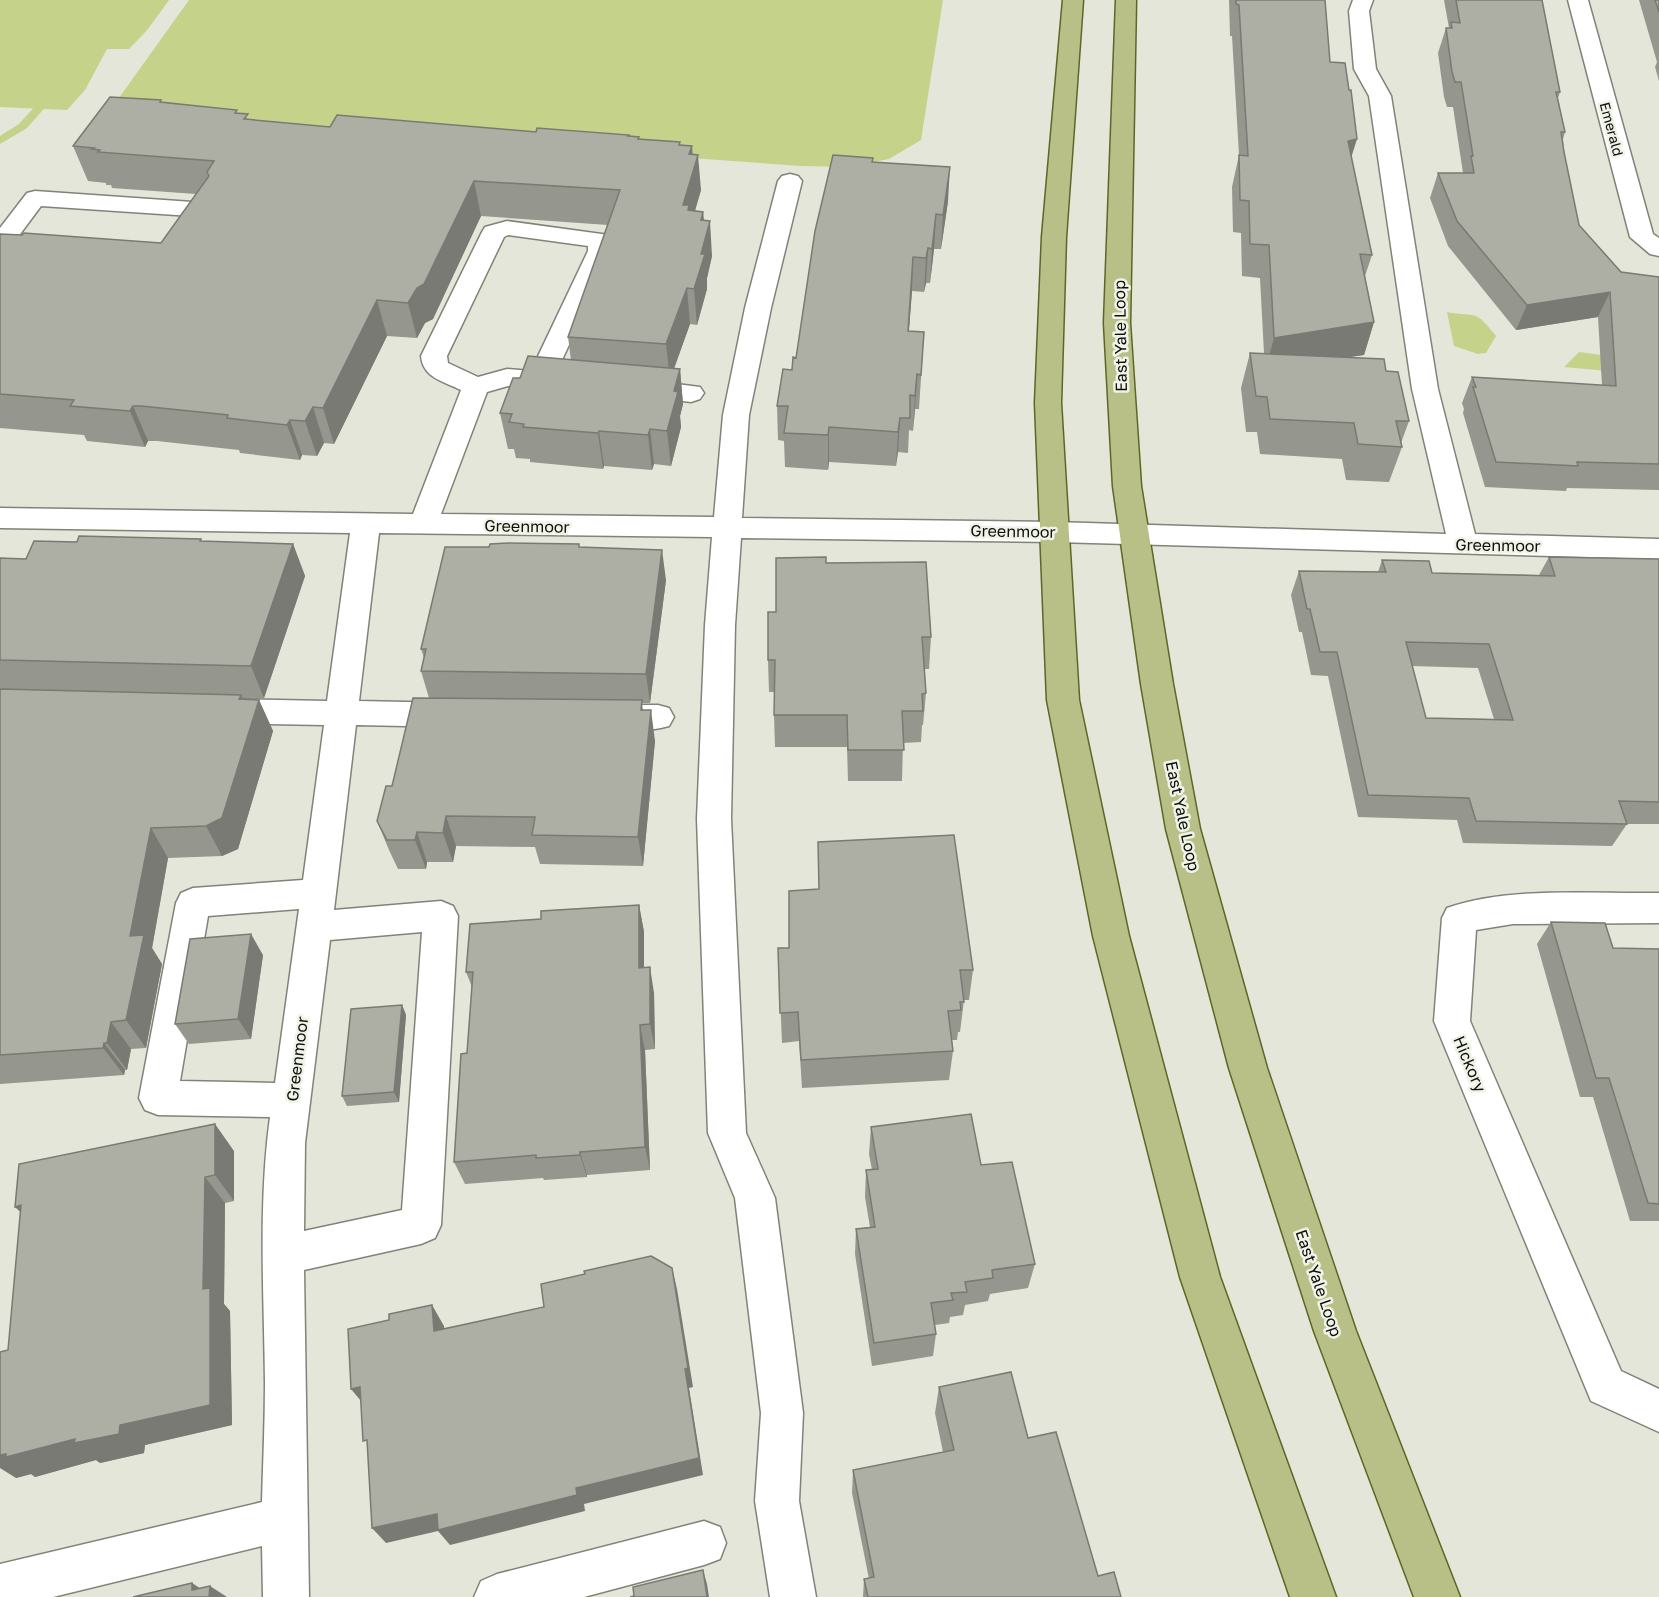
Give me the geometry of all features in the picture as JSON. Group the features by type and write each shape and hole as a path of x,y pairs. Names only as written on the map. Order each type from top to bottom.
{"main road":[{"path":"1073,0 1054,237 1047,403 1063,700 1111,936 1200,1277 1313,1597"},
{"name":"East Yale Loop","path":"1126,0 1117,323 1127,486 1157,684 1183,829 1248,1068 1335,1331 1437,1597"}],"street":[{"path":"1362,0 1359,11 1365,69 1380,96 1425,389 1463,544"},
{"name":"Emerald","path":"1578,0 1642,237 1659,249"},
{"path":"790,181 758,308 736,415 720,625 714,819 727,1134 754,1198 782,1413 777,1501 793,1597"},
{"path":"0,244 35,198 207,210 182,247"},
{"path":"540,380 600,251 600,240 507,228 494,232 434,356 435,368 476,387 507,377 540,380 691,393"},
{"path":"423,524 476,387"},
{"name":"Greenmoor","path":"0,518 1055,532 1659,549"},
{"name":"Greenmoor","path":"286,1597 284,1519 286,1387 283,1255 286,1143 366,524"},
{"path":"189,710 482,716"},
{"path":"576,717 658,717"},
{"path":"283,1255 421,1225 441,916 193,903 158,1098 291,1100"},
{"name":"Hickory","path":"1659,908 1513,909 1459,918 1452,1021 1606,1386 1659,1411"},
{"path":"0,1587 284,1519"},
{"path":"497,1597 704,1543"}],"shaded area":[{"path":"0,0 169,0 148,29 129,49 107,49 85,90 67,110 0,107"},
{"path":"189,0 943,0 921,140 889,159 847,167 801,166 106,116"},
{"path":"1447,312 1475,316 1483,321 1496,336 1486,353 1478,354 1454,346"},
{"path":"1579,352 1609,356 1629,373 1564,367"}],"building":[{"path":"1236,0 1325,0 1330,62 1345,63 1349,90 1351,90 1357,139 1348,141 1372,255 1360,254 1374,322 1274,338 1269,245 1250,244 1249,201 1240,200 1239,155 1248,156 1239,5 1236,4"},
{"path":"1456,0 1542,0 1560,92 1556,92 1565,132 1561,132 1564,152 1579,225 1621,272 1659,277 1659,464 1577,462 1578,466 1496,462 1472,377 1616,386 1610,292 1527,305 1457,221 1438,173 1474,173 1461,82 1455,82 1452,72 1446,28 1452,28 1451,22 1460,23"},
{"path":"1655,0 1659,0 1659,12"},
{"path":"110,97 161,100 160,102 237,110 235,113 248,114 244,119 330,127 337,115 536,132 537,128 629,135 639,137 638,139 680,142 679,145 692,146 689,154 698,155 683,205 689,205 688,210 703,212 701,220 710,221 701,254 705,254 694,289 687,288 666,344 568,337 620,190 474,181 424,284 417,288 408,303 377,300 323,408 313,407 305,421 290,420 287,425 227,418 228,415 141,406 133,406 130,411 70,406 74,400 0,394 0,234 22,235 24,233 161,243 209,176 207,172 214,161 98,152 100,150 92,149 94,148 73,146"},
{"path":"833,155 873,158 872,162 950,167 943,215 936,214 932,249 928,248 926,258 913,257 908,331 924,332 921,375 917,374 915,396 910,395 910,418 900,418 898,432 829,427 828,435 784,433 788,406 777,406 783,369 792,370 793,357 796,358 815,231"},
{"path":"1250,353 1384,359 1386,371 1398,372 1409,421 1396,421 1402,447 1358,444 1354,423 1270,419 1267,397 1256,396"},
{"path":"528,356 680,369 674,391 678,392 667,431 650,429 648,435 599,431 598,433 523,427 524,424 509,422 512,414 500,413 513,378 520,378"},
{"path":"79,536 293,544 251,666 0,660 0,558 26,559 34,541 77,542"},
{"path":"490,544 579,544 579,547 662,550 646,674 421,671 426,649 421,649 445,547 489,547"},
{"path":"826,557 826,563 926,562 931,637 922,637 926,693 922,694 923,711 902,711 904,750 848,750 847,715 774,715 775,660 768,660 768,612 776,612 776,558"},
{"path":"1549,557 1659,559 1659,802 1619,801 1627,824 1476,821 1469,798 1368,795 1337,652 1320,652 1299,571 1386,572 1382,560 1429,561 1432,573 1555,576","holes":["1406,642 1489,644 1513,720 1426,718"]},
{"path":"0,689 241,695 239,699 259,700 222,818 206,826 151,828 130,936 144,935 126,1020 111,1022 107,1043 104,1043 103,1048 0,1055"},
{"path":"413,698 642,700 641,710 651,710 638,837 532,835 535,817 446,816 443,833 417,832 415,840 387,840 377,821 386,786 392,786"},
{"path":"954,835 973,970 960,970 964,1002 960,1002 961,1010 948,1011 953,1051 801,1060 798,1012 780,1013 778,948 789,948 789,891 819,889 818,842"},
{"path":"639,905 639,968 650,967 650,1024 640,1025 645,1147 580,1152 580,1155 536,1158 536,1155 454,1162 461,1054 467,1053 473,972 466,972 470,924 541,919 541,911"},
{"path":"1551,922 1605,923 1613,948 1659,949 1659,1204 1648,1203 1609,1078 1596,1078"},
{"path":"251,934 238,1019 175,1024 190,939"},
{"path":"402,1005 394,1092 342,1096 351,1009"},
{"path":"971,1114 981,1165 1012,1162 1035,1264 992,1270 993,1278 965,1282 967,1292 951,1293 953,1300 931,1303 936,1334 874,1343 856,1229 875,1227 866,1170 878,1169 871,1127"},
{"path":"215,1124 215,1175 205,1177 203,1289 210,1288 210,1405 120,1425 119,1434 74,1443 75,1439 6,1457 6,1454 0,1455 0,1352 8,1350 21,1205 15,1207 19,1164"},
{"path":"651,1256 672,1268 699,1458 576,1488 577,1495 438,1530 437,1514 372,1528 367,1440 363,1441 360,1387 351,1389 348,1329 389,1320 389,1314 432,1305 434,1331 544,1307 541,1284 585,1274 584,1271"},
{"path":"1011,1372 1028,1438 1056,1432 1098,1576 1114,1572 1121,1597 868,1597 864,1579 874,1577 853,1470 954,1450 939,1387"},
{"path":"703,1570 707,1597 630,1597 634,1596 633,1587"},
{"path":"192,1583 192,1590 210,1586 209,1597 133,1597"}],"waterway":[{"path":"0,141 23,126 51,95"}]}
